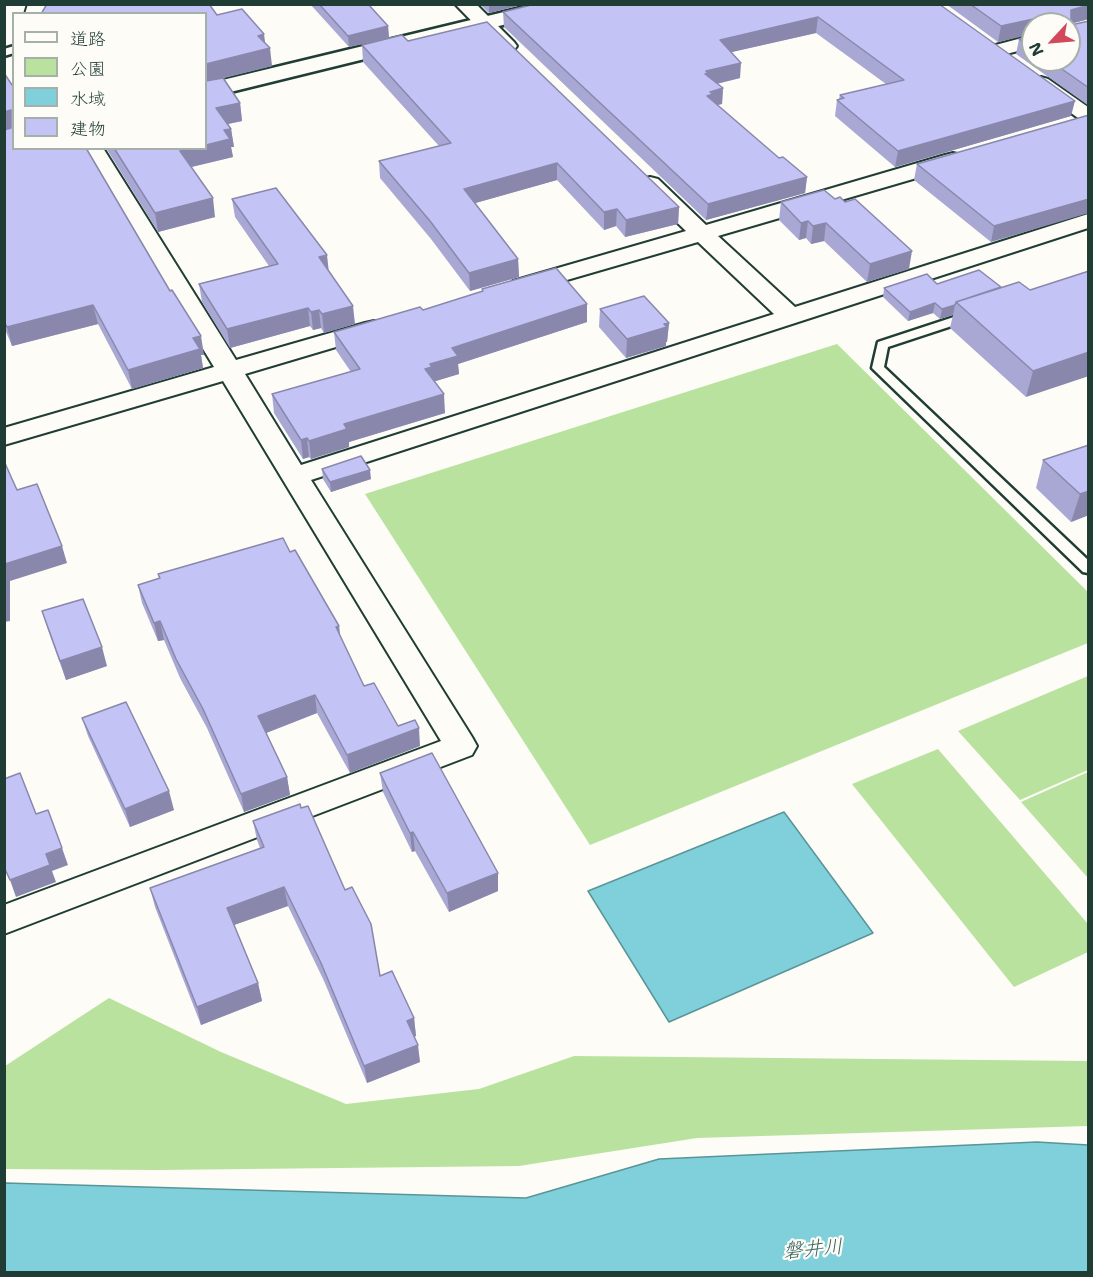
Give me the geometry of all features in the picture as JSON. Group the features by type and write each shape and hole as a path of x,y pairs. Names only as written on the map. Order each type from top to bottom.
{"street":[{"path":"464,4 526,64"},
{"path":"207,91 565,4"},
{"path":"975,38 1089,118"},
{"path":"995,51 1021,44"},
{"path":"1066,127 1089,118"},
{"path":"4,920 461,746 93,150"},
{"path":"494,293 974,153"},
{"path":"634,169 792,318"},
{"path":"295,476 1089,221"},
{"path":"4,436 391,324"}],"lane":[{"path":"980,312 882,345 878,368 1089,568"}],"green space":[{"path":"837,344 1088,592 1088,643 590,845 365,494"},
{"path":"1088,676 1088,770 1020,800 958,731"},
{"path":"938,749 1088,924 1088,952 1014,987 852,784"},
{"path":"1088,772 1088,878 1021,802"},
{"path":"109,998 221,1052 346,1104 479,1089 574,1056 1088,1061 1088,1126 697,1138 519,1166 157,1170 5,1169 5,1066"}],"water":[{"path":"784,812 873,933 669,1022 588,891"},
{"name":"磐井川","path":"1037,1142 1088,1145 1088,1272 5,1272 5,1183 526,1198 659,1159"}],"building":[{"path":"47,4 209,4 217,15 242,9 264,34 258,36 270,48 207,64 207,12 42,12"},
{"path":"319,4 368,4 388,26 348,36"},
{"path":"535,4 939,4 1021,62 1021,72 1034,72 1075,101 898,151 837,100 844,98 840,95 904,80 818,17 720,40 741,63 706,71 708,73 705,74 723,88 710,92 713,94 707,96 779,158 783,157 807,177 708,204 503,12"},
{"path":"970,4 1089,4 1071,10 1071,12 1021,12 1021,22 1001,26"},
{"path":"1089,21 1089,88 1066,72 1081,72 1081,23"},
{"path":"487,22 679,207 626,220 617,209 604,212 557,163 464,189 518,259 469,273 430,221 379,161 451,143 362,45 402,35 408,41"},
{"path":"4,73 12,85 12,150 87,150 170,291 172,290 201,336 193,338 200,349 128,370 93,305 7,327 4,321 4,130 11,128 11,110 4,112"},
{"path":"223,78 240,103 216,108 231,129 224,130 230,139 207,145 207,81"},
{"path":"1089,115 1089,199 994,226 917,164"},
{"path":"115,150 184,150 180,151 213,198 155,213"},
{"path":"276,188 327,255 319,257 353,306 322,314 319,310 311,312 308,308 227,329 199,284 278,264 232,199"},
{"path":"824,190 835,199 840,197 845,202 855,199 912,251 870,264 826,223 813,226 808,221 801,223 781,202"},
{"path":"556,268 587,304 452,348 458,356 430,364 432,367 425,369 444,394 344,424 347,429 309,441 307,438 301,440 272,394 360,369 334,332 420,307 423,310 483,291 482,289"},
{"path":"979,270 1001,287 942,309 935,303 910,312 884,288 927,274 937,284"},
{"path":"1089,271 1089,352 1033,371 956,302 1019,282 1030,290"},
{"path":"644,296 669,323 664,324 667,327 627,339 600,309"},
{"path":"1089,445 1089,491 1080,494 1043,460"},
{"path":"361,456 370,470 330,482 322,469"},
{"path":"4,461 17,490 37,484 62,546 5,564 4,604"},
{"path":"283,538 290,552 295,550 339,626 336,627 364,686 374,683 398,726 415,720 419,728 347,755 315,695 258,716 287,777 241,794 160,621 154,623 138,585 160,578 158,574"},
{"path":"83,599 102,647 60,661 42,611"},
{"path":"126,702 169,791 125,809 82,718"},
{"path":"432,753 498,873 447,893 413,832 410,833 380,773"},
{"path":"20,773 36,814 48,810 62,848 46,854 50,865 10,880 4,867 4,779"},
{"path":"300,804 301,808 308,806 345,890 352,887 371,924 380,976 392,971 414,1018 407,1021 418,1045 364,1066 321,963 284,887 227,908 258,983 197,1007 150,888 264,847 253,821"}]}
